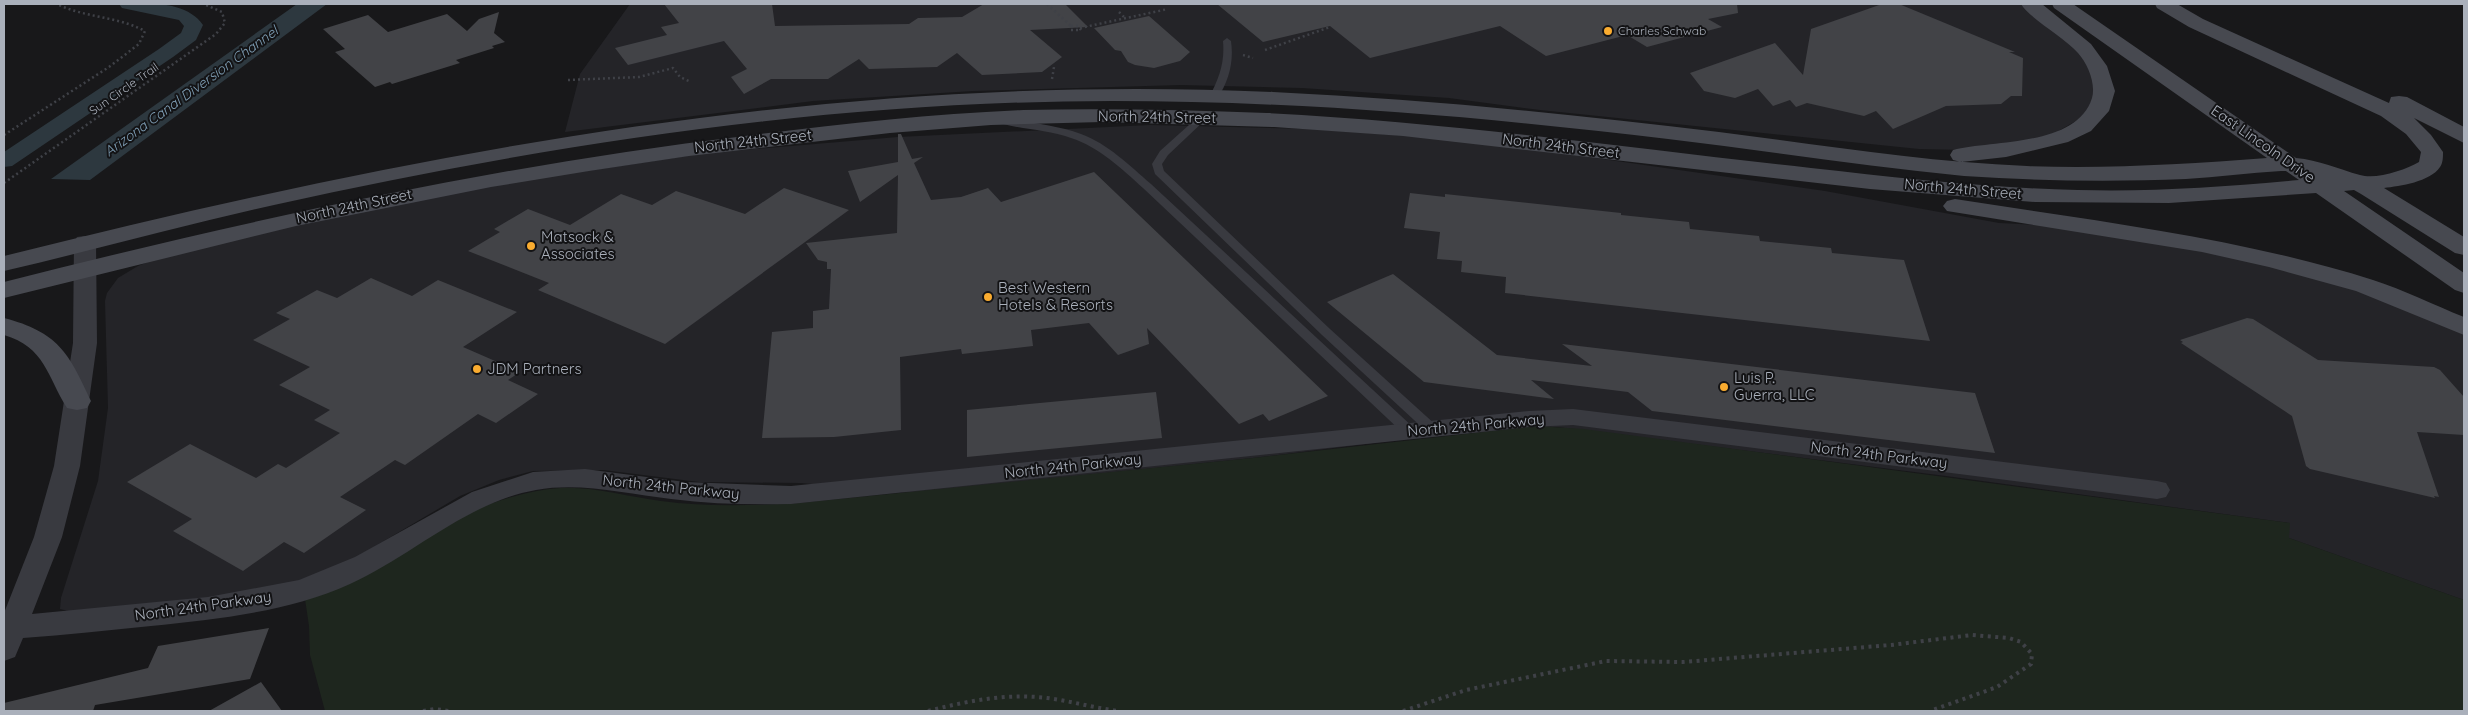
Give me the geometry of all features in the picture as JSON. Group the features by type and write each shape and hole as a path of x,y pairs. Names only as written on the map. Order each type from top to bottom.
{"main road":[{"path":"1749,142 1830,144 1929,154 1959,155 2031,147 2072,132 2085,125 2099,108 2105,91 2105,82 2097,64 2089,55 2030,4"},
{"name":"East Lincoln Drive","path":"2061,4 2464,285"},
{"name":"North 24th Street","path":"4,264 85,255 548,169 683,149 853,130 995,118 1202,118 1264,120 1478,136 1660,159 2039,196 2214,195 2323,185 2358,184 2418,173 2430,165 2432,152 2425,140 2411,125 2389,111 2196,23 2164,4"},
{"path":"2169,4 2208,17 2364,85 2464,136"},
{"name":"North 24th Street","path":"4,290 85,255 208,213 352,183 530,149 646,131 807,112 957,100 1108,95 1214,97 1434,109 1749,142 1893,162 2014,173 2132,174 2211,171 2291,164"},
{"path":"1028,117 1058,113 1153,108 1214,97 1234,110 1264,120"},
{"path":"1660,159 1770,180 2028,217 2237,251 2307,268 2365,286 2464,327"},
{"path":"2291,164 2325,170 2358,184 2464,248"},
{"path":"4,326 21,330 41,341 52,353 65,374 77,401"}],"street":[{"path":"9,638 55,517 67,466 86,343 85,255"},
{"name":"North 24th Parkway","path":"9,638 250,602 300,590 341,576 466,504 491,493 534,480 566,478 600,479 669,490 740,496 791,494 1529,419 1573,417 2157,490"}],"lane":[{"path":"1214,97 1224,80 1227,69 1229,52 1227,42"},
{"path":"995,118 1009,124 1077,136 1113,158 1147,186 1421,430"},
{"path":"1202,118 1164,153 1157,164 1159,172 1326,332 1421,430"}],"path":[{"name":"Sun Circle Trail","path":"4,134 109,67 139,44 145,30 135,24 88,15 57,4"},
{"name":"Sun Circle Trail","path":"4,183 216,34 225,23 222,12 204,4"},
{"path":"1047,4 1071,26 1080,28 1168,9"},
{"path":"1119,12 1125,18"},
{"path":"1265,50 1276,44 1330,27"},
{"path":"1242,55 1253,58"},
{"path":"1248,56 1257,55"},
{"path":"1052,77 1054,67"},
{"path":"568,80 639,77 673,68 680,77 691,82"},
{"path":"1403,711 1423,702 1466,690 1606,661 1682,662 1891,645 1972,635 1990,635 2015,640 2027,646 2032,654 2030,664 1997,687 1930,711"},
{"path":"928,711 984,698 1020,697 1044,698 1119,711"},
{"path":"423,711 435,709 448,711"}],"shaded area":[{"path":"630,4 2024,4 2062,34 2083,54 2096,79 2096,96 2081,118 2055,133 2015,145 1967,150 1919,149 1540,110 1449,98 1302,88 1181,85 973,91 813,101 565,132 580,74"},
{"path":"1150,125 1313,129 1436,138 1533,149 1825,191 1999,223 2038,225 2220,253 2328,280 2429,316 2464,333 2464,600 2289,538 2289,523 1946,476 1557,427 1414,438 1253,458 912,493 801,483 699,482 603,470 533,471 499,480 460,496 350,561 287,585 228,597 73,612 60,609 61,598 98,481 108,408 105,301 107,293 118,278 138,266 163,256 282,228 499,184 707,153 898,137"},
{"path":"1536,426 1584,429 2290,523 2289,538 2464,600 2464,711 325,711 310,655 309,626 305,599 396,548 461,515 495,502 528,493 572,488 693,504 789,504 1253,458"}],"water":[{"name":"Arizona Canal Diversion Channel","path":"297,4 327,4 90,180 51,179"}],"building":[{"path":"664,4 772,4 775,26 909,24 918,18 962,17 984,4 1065,4 1088,27 1030,30 1062,57 1042,72 982,75 957,53 937,67 869,69 859,59 828,79 771,79 744,94 731,77 747,69 724,41 628,65 615,48 667,35 661,27 679,23"},
{"name":"Charles Schwab","path":"1217,4 1737,4 1738,13 1708,19 1722,27 1647,47 1627,35 1546,56 1500,26 1370,58 1330,26 1263,42"},
{"path":"1882,4 1899,4 2015,52 2009,52 2023,58 2022,96 2011,96 2001,104 1946,106 1893,129 1876,111 1864,116 1807,103 1796,107 1790,100 1773,106 1758,89 1735,98 1704,91 1690,73 1775,43 1803,75 1811,29"},
{"path":"499,12 494,33 505,42 492,46 494,48 456,60 460,63 392,84 390,82 375,87 335,52 345,49 323,29 368,15 388,32 447,14 467,31 479,19"},
{"path":"1149,16 1190,52 1180,61 1154,68 1135,65 1128,62 1121,51 1115,50 1094,28"},
{"path":"898,134 901,134 912,159 923,157 914,163 931,200 961,197 988,188 1001,202 1094,172 1328,396 1269,421 1263,414 1239,424 1147,328 1149,344 1118,355 1089,323 1031,330 1033,346 962,354 961,349 900,357 901,430 834,437 762,438 772,332 813,328 813,311 829,309 831,269 827,269 827,262 818,260 806,243 897,233 898,175 860,202 848,171 898,162"},
{"path":"784,188 849,210 665,344 538,290 549,283 468,251 500,232 494,229 528,209 570,225 621,194 652,205 676,191 745,214"},
{"path":"1410,193 1445,197 1445,194 1689,222 1690,229 1759,236 1760,241 1831,248 1832,253 1904,260 1930,341 1505,293 1506,277 1461,272 1462,261 1437,259 1440,232 1404,228"},
{"path":"1393,274 1497,355 1592,366 1562,344 1975,393 1995,453 1652,411 1628,392 1531,380 1554,399 1424,382 1327,302"},
{"path":"371,278 412,296 438,280 517,312 463,347 520,372 508,380 538,394 496,423 478,414 405,465 395,460 340,497 366,510 304,553 284,542 243,571 173,531 192,519 127,482 190,444 256,478 278,464 286,468 340,433 314,420 330,410 279,385 310,367 253,340 290,319 276,313 317,290 337,298"},
{"path":"2247,318 2253,319 2318,360 2434,367 2440,370 2464,397 2464,435 2417,432 2439,497 2434,496 2435,498 2310,469 2306,466 2292,416 2181,343 2183,342 2180,340"},
{"path":"1156,392 1162,438 967,457 967,410"},
{"path":"269,628 250,679 95,705 93,711 4,711 4,703 148,668 158,646"},
{"path":"261,682 282,711 209,711"}],"waterway":[{"path":"4,161 166,53 189,36 194,25 185,16 128,4"}],"place":[{"name":"Charles Schwab","path":"1608,31"},
{"name":"Matsock & Associates","path":"531,246"},
{"name":"Best Western Hotels & Resorts","path":"988,297"},
{"name":"JDM Partners","path":"477,369"},
{"name":"Luis P. Guerra, LLC","path":"1724,387"}]}
